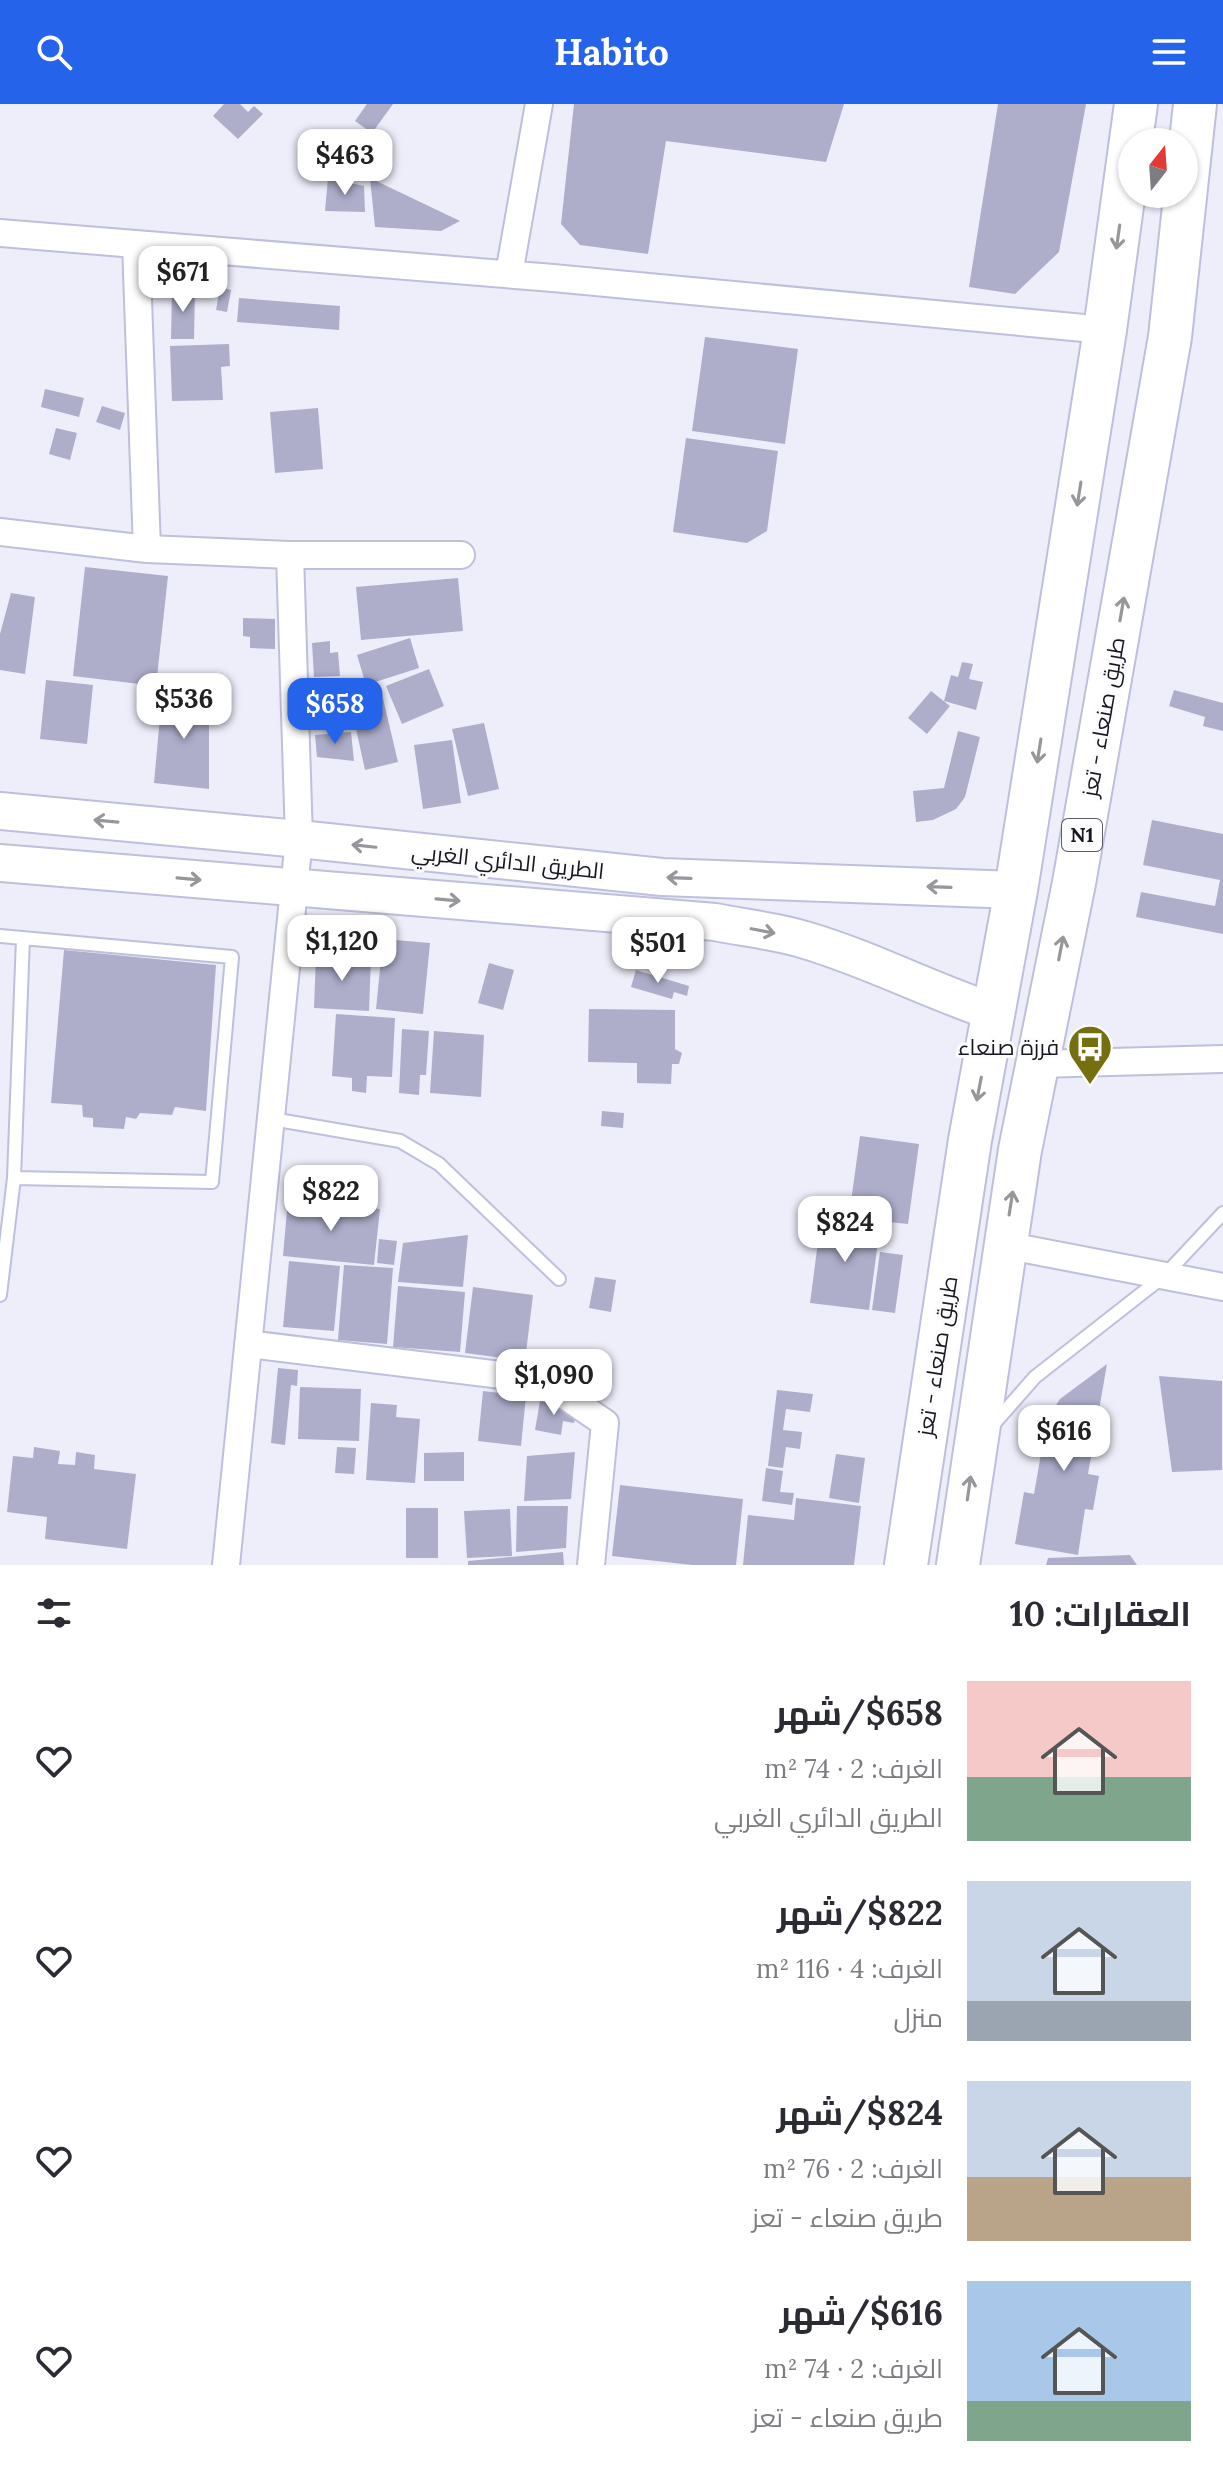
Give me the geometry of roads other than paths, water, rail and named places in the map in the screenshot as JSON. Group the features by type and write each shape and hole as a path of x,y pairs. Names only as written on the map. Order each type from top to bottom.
{"highway":[{"name":"طريق صنعاء - تعز","path":"906,1565 970,1140 1016,890 1105,330 1136,104"},
{"name":"طريق صنعاء - تعز","path":"958,1565 1020,1150 1074,883 1170,337 1200,113"},
{"path":"970,1140 1020,1150"}],"main road":[{"name":"الطريق الدائري الغربي","path":"0,811 662,877 1016,890"},
{"name":"الطريق الدائري الغربي","path":"0,863 715,922 803,939 994,1012"}],"street":[{"path":"509,274 539,104"},
{"path":"0,233 509,274 1105,330"},
{"path":"136,244 147,549"},
{"path":"0,532 147,549 290,555 461,555"},
{"path":"226,1565 296,887 299,839 290,555"},
{"path":"1037,1064 1223,1059"},
{"path":"1004,1245 1223,1287"},
{"path":"248,1344 542,1380 605,1423 591,1565"}],"lane":[{"path":"0,936 232,957 212,1182 14,1178"},
{"path":"0,1295 14,1178 23,938"},
{"path":"272,1119 400,1141 439,1164 559,1279"},
{"path":"975,1444 1035,1377 1164,1276 1223,1213"}],"place":[{"name":"فرزة صنعاء","path":"1090,1086"}]}
